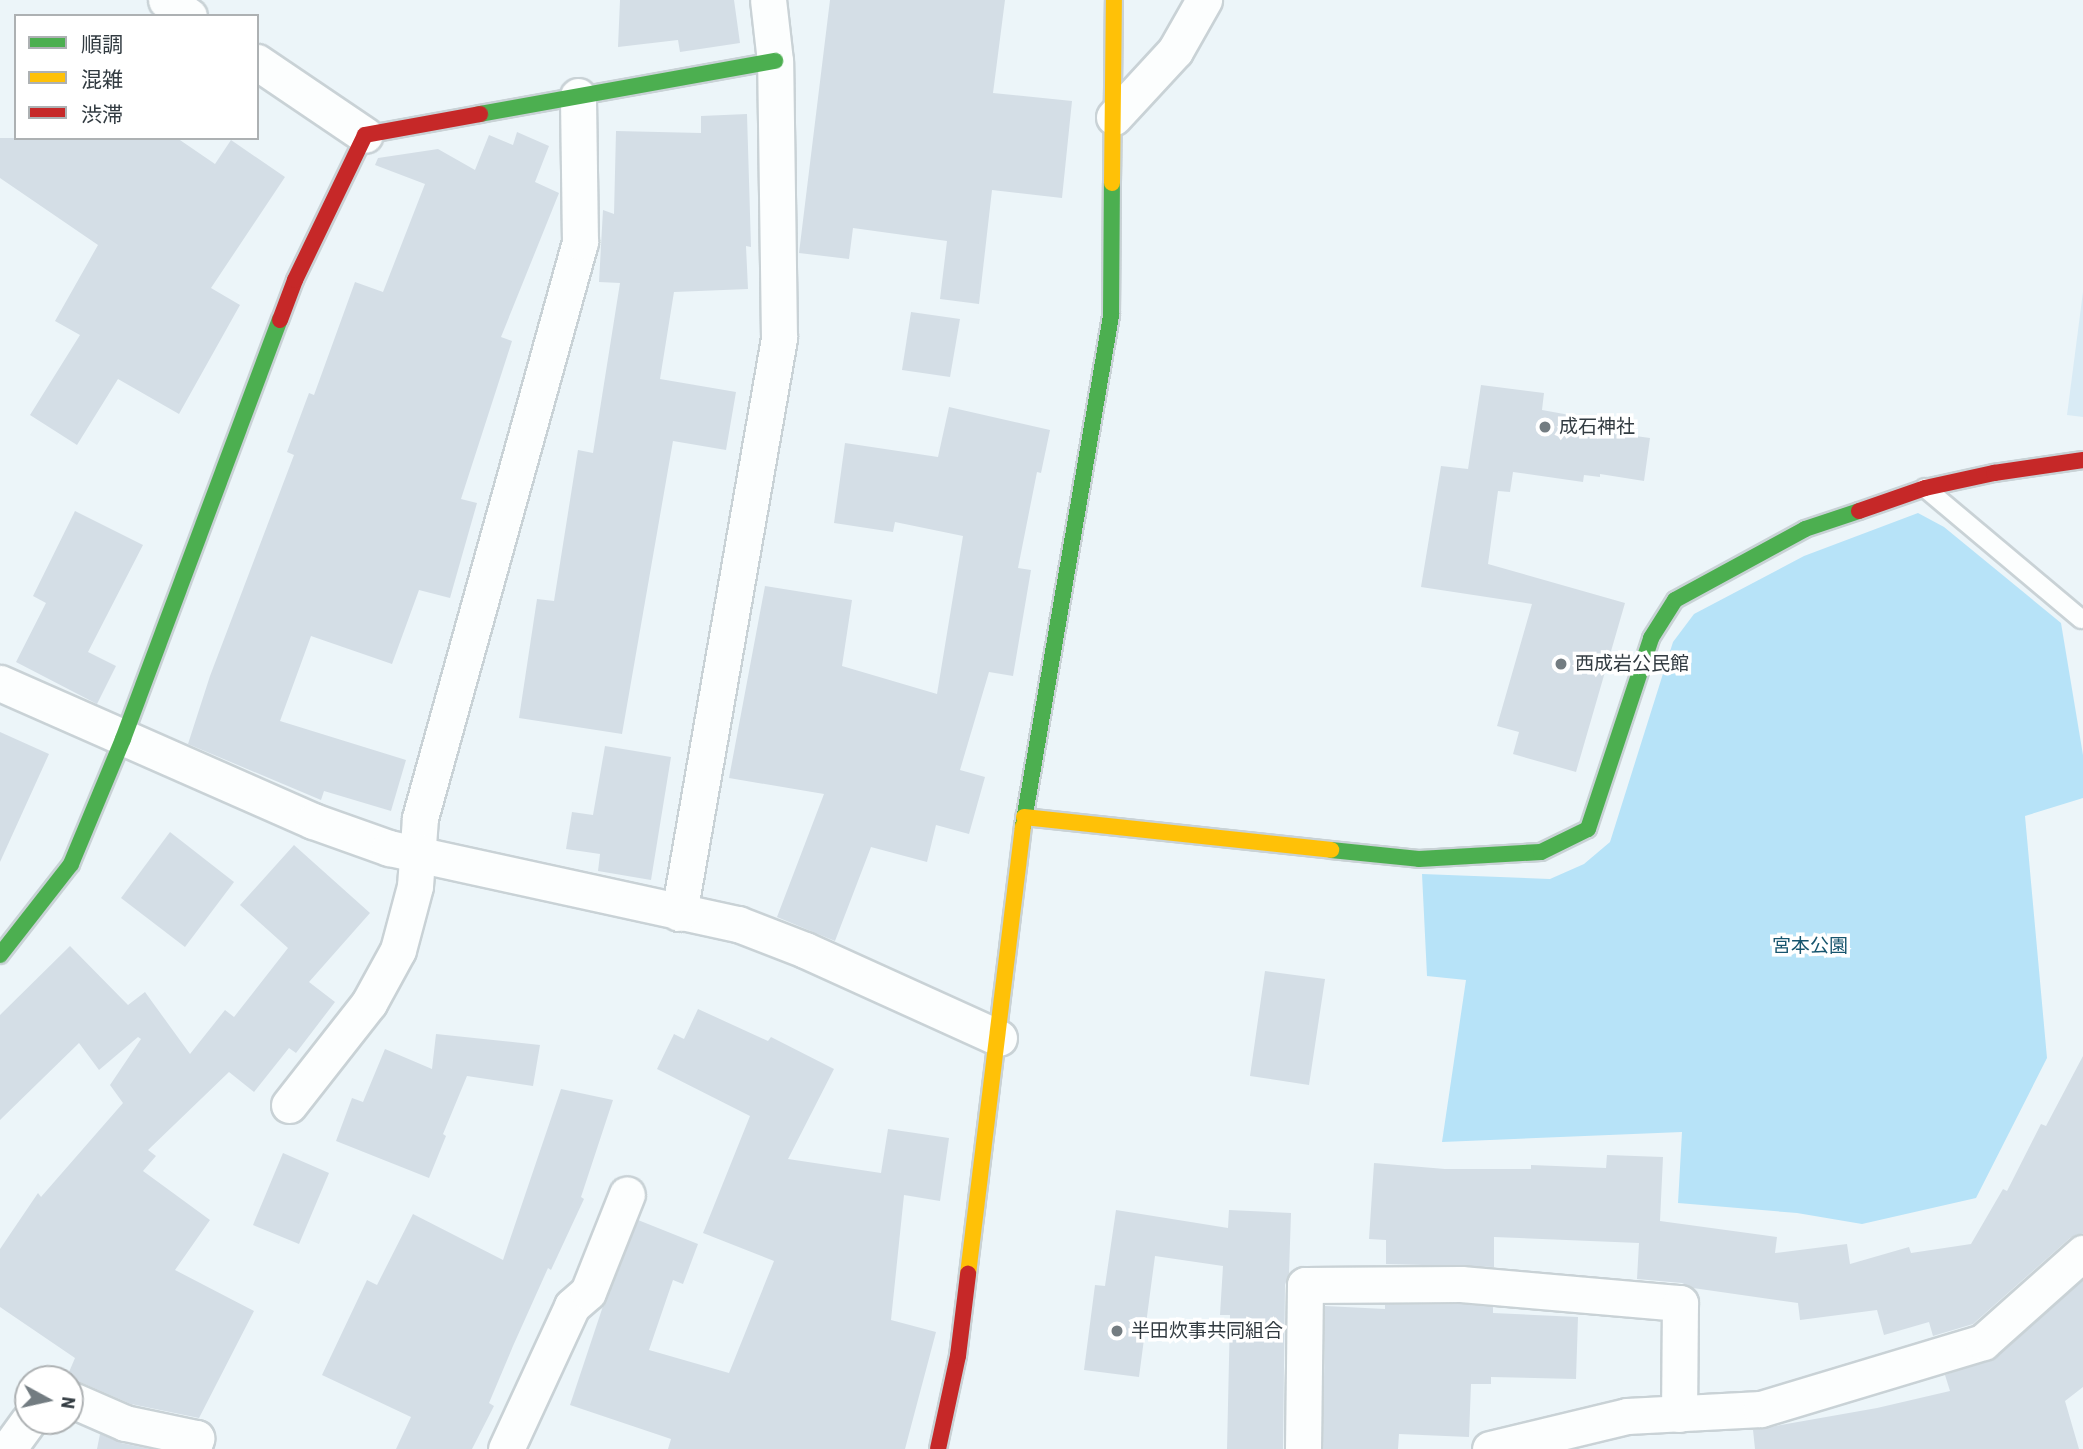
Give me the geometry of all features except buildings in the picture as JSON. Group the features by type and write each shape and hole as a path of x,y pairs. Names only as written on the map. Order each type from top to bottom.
{"street":[{"path":"166,0 186,14"},
{"path":"679,913 779,338 775,61 768,0"},
{"path":"938,1449 958,1356 1024,817 1111,316 1114,0"},
{"path":"1114,117 1175,51 1204,0"},
{"path":"259,63 365,135 775,61"},
{"path":"289,1105 369,1003 398,950 415,886 419,818 580,242 578,96"},
{"path":"0,955 71,864 122,739 295,280 365,135"},
{"path":"1024,817 1419,859 1541,852 1588,829 1651,638 1675,600 1805,530 1925,488 1994,473 2083,460"},
{"path":"0,683 313,821 389,848 738,924 794,946 999,1038"},
{"path":"506,1449 572,1306 588,1292 628,1194"},
{"path":"1490,1449 1627,1416 1761,1409 1983,1342 2083,1253"},
{"path":"1303,1449 1305,1285 1461,1284 1680,1303 1679,1414"},
{"path":"84,1405 125,1423 195,1438 193,1449"}],"lane":[{"path":"1925,488 2081,619"}],"shaded area":[{"path":"2083,292 2083,417 2067,415"}],"green space":[{"name":"宮本公園","path":"1918,513 1944,527 2061,623 2083,755 2083,798 2025,816 2047,1058 1976,1198 1862,1224 1797,1213 1678,1203 1682,1132 1442,1142 1466,980 1427,976 1422,874 1550,879 1584,864 1610,842 1673,642 1694,614 1804,556"}],"traffic: fast":[{"path":"480,114 775,61"},
{"path":"1023,826 1111,316 1112,183"},
{"path":"0,955 71,864 123,739 280,320"},
{"path":"1331,850 1419,859 1541,852 1588,829 1651,638 1675,600 1805,529 1859,511"}],"traffic: slow":[{"path":"1112,183 1114,0"},
{"path":"1024,817 1331,850"},
{"path":"968,1274 1023,826"}],"traffic: jam":[{"path":"280,320 295,280 365,135 480,114"},
{"path":"1859,511 1925,488 1994,473 2083,460"},
{"path":"938,1449 958,1356 968,1274"}],"place":[{"name":"成石神社","path":"1545,427"},
{"name":"西成岩公民館","path":"1561,664"},
{"name":"半田炊事共同組合","path":"1117,1331"}]}
